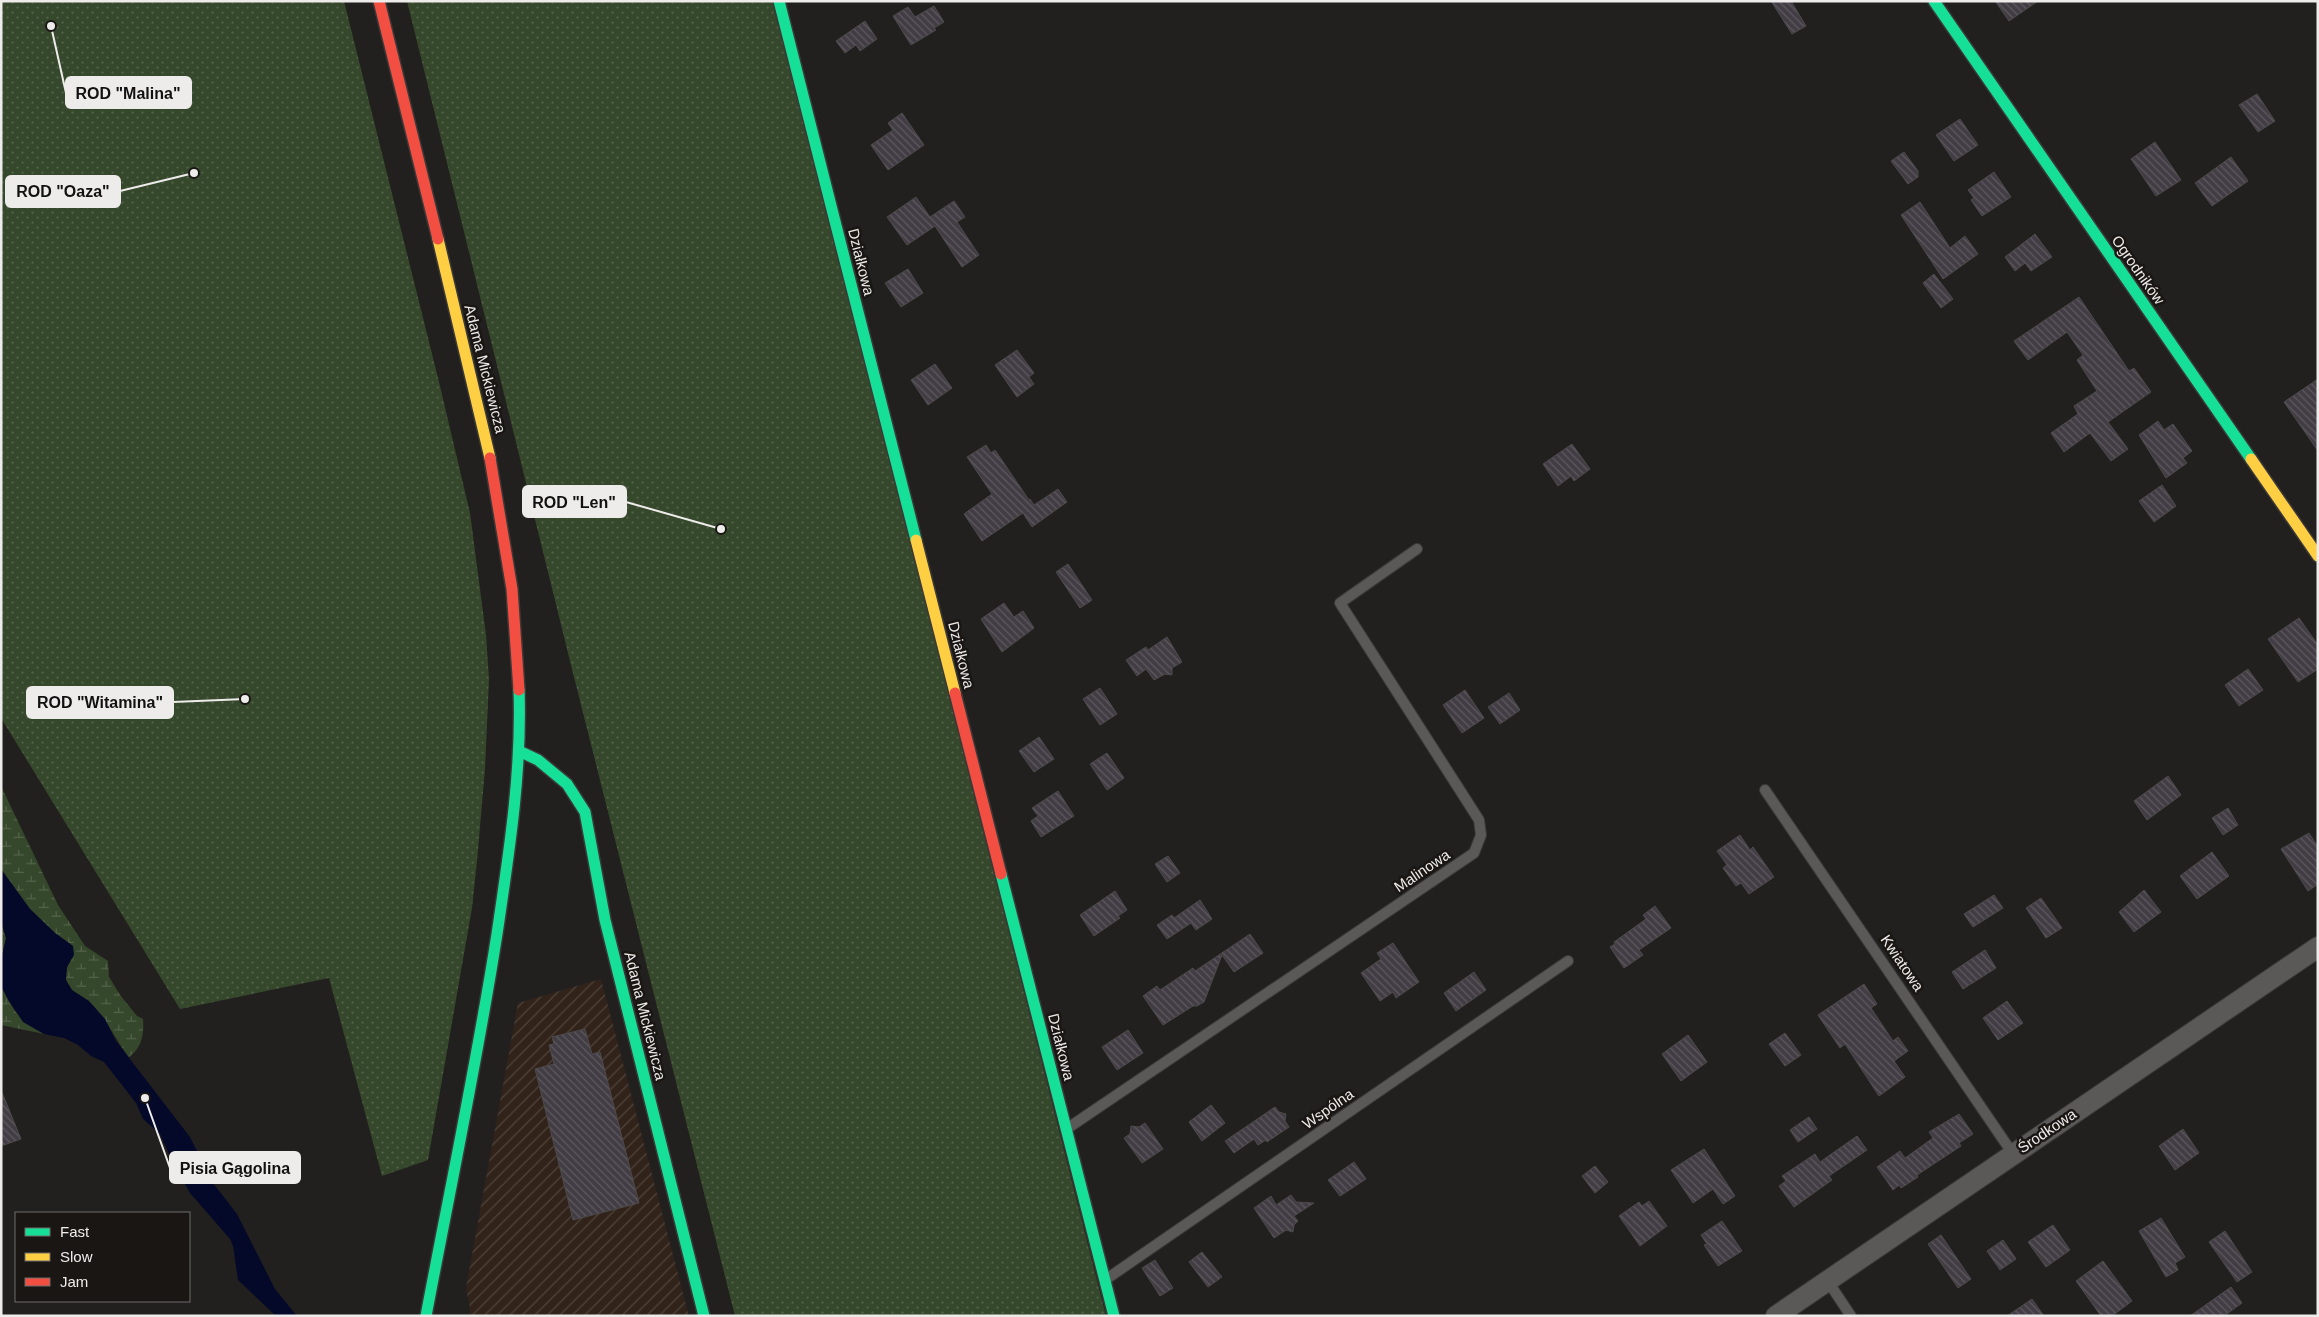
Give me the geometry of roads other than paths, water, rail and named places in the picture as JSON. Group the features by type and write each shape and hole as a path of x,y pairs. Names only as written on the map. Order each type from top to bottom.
{"street":[{"name":"Adama Mickiewicza","path":"379,1 473,382 498,498 509,564 517,640 519,751 516,804 491,972 426,1316"},
{"name":"Działkowa","path":"779,1 1114,1316"},
{"name":"Ogrodników","path":"1934,1 2318,556"},
{"name":"Adama Mickiewicza","path":"519,751 538,760 567,784 584,812 605,920 704,1316"},
{"name":"Środkowa","path":"1776,1316 2318,947"}],"lane":[{"name":"Malinowa","path":"1066,1129 1474,853 1481,836 1479,820 1340,603 1417,549"},
{"name":"Kwiatowa","path":"1765,790 2013,1154"},
{"name":"Wspólna","path":"1105,1280 1568,961"},
{"path":"1827,1280 1851,1316"}],"water":[{"path":"1,869 30,909 55,933 73,946 74,955 67,967 66,980 72,990 89,1001 105,1019 116,1041 190,1137 213,1183 237,1214 275,1289 297,1316 276,1316 238,1280 233,1246 230,1239 190,1193 173,1163 160,1134 143,1119 136,1103 104,1062 91,1056 78,1045 64,1038 44,1034 23,1022 9,1001 1,986 1,960 6,938 1,922"}],"place":[{"name":"ROD \"Malina\"","path":"51,26"},
{"name":"ROD \"Oaza\"","path":"194,173"},
{"name":"ROD \"Len\"","path":"721,529"},
{"name":"ROD \"Witamina\"","path":"245,699"},
{"name":"Pisia Gągolina","path":"145,1098"}]}
